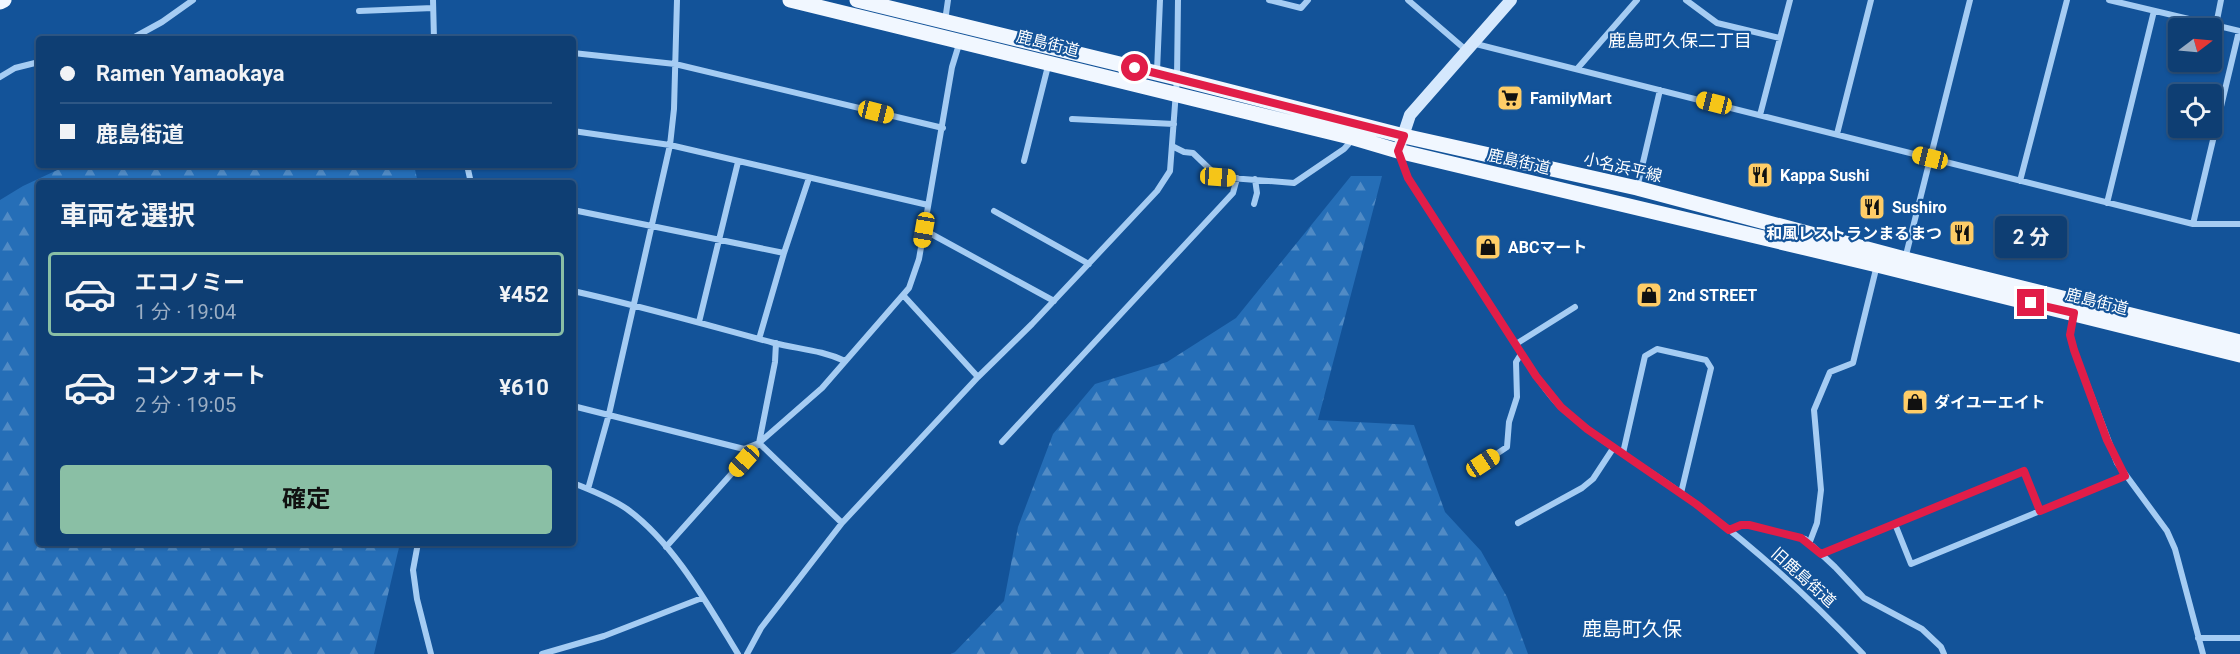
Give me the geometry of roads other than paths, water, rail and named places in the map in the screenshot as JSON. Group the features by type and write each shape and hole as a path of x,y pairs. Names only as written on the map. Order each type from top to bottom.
{"main road":[{"path":"0,2 4,0"},
{"name":"鹿島街道","path":"790,0 943,29 960,40 1176,95 1354,138 1401,144 1877,265 1904,265 2074,313 2240,355"},
{"name":"小名浜平線","path":"857,0 943,29 1177,78 1401,144 1637,188 1904,265 2240,342"}],"street":[{"path":"136,36 162,22 193,0"},
{"path":"433,0 434,36"},
{"path":"588,489 635,305 670,145 674,108 677,0"},
{"path":"943,29 948,0"},
{"path":"1156,73 1160,0"},
{"path":"747,654 760,628 842,523 978,377 1054,301 1157,191 1170,171 1177,78 1178,0"},
{"path":"1269,0 1301,8 1308,0"},
{"path":"1408,0 1469,46 1577,69 2193,224 2240,224"},
{"path":"1401,144 1410,115 1511,0"},
{"path":"1577,69 1637,0"},
{"path":"1686,0 1717,23 1780,38"},
{"path":"1760,115 1790,0"},
{"path":"1837,134 1872,0"},
{"path":"1904,265 1970,0"},
{"path":"2020,180 2067,0"},
{"path":"2109,0 2183,18"},
{"path":"2218,18 2221,0"},
{"path":"359,11 433,8"},
{"path":"2107,202 2154,11"},
{"path":"2193,224 2240,31 2222,27"},
{"path":"666,547 759,443 822,388 909,288 924,230 952,67 960,40"},
{"path":"576,53 675,64 943,128"},
{"path":"1024,161 1049,62"},
{"path":"0,76 15,68 36,63"},
{"path":"1637,188 1660,90"},
{"path":"1072,119 1174,124"},
{"path":"576,131 670,145 928,205"},
{"path":"1172,146 1184,152 1193,153 1218,177 1298,182 1344,149 1354,138"},
{"name":"旧鹿島街道","path":"1401,144 1408,178 1521,354 1561,407 1729,530 1835,624 1863,654"},
{"path":"699,322 738,162"},
{"path":"759,339 809,178"},
{"path":"1002,442 1233,193 1237,178"},
{"path":"1254,204 1257,193 1256,179"},
{"path":"576,211 784,253"},
{"path":"994,211 1089,264"},
{"path":"924,230 1054,301"},
{"path":"1809,544 1817,523 1821,490 1814,410 1830,372 1853,363 1877,265"},
{"path":"576,292 635,305 759,339 830,353 845,361"},
{"path":"903,295 978,377"},
{"path":"1516,344 1575,307"},
{"path":"2074,313 2070,335 2107,440 2125,476 2167,531 2175,549 2203,654"},
{"path":"759,443 775,362 776,343"},
{"path":"1623,453 1645,356 1657,349 1706,360 1711,368 1681,493"},
{"path":"1483,463 1507,447 1509,443 1509,422 1517,397 1516,362 1521,354"},
{"path":"576,407 744,450 759,443"},
{"path":"759,443 842,523"},
{"path":"1518,523 1582,488 1593,479 1614,447"},
{"path":"1821,554 2024,471 2040,511"},
{"path":"1895,524 1911,564 2125,476"},
{"path":"576,484 626,508 666,547 738,654"},
{"path":"1729,530 1741,525 1749,525 1801,538 1821,554 1864,598 1922,629 1941,647 1944,654"},
{"path":"418,546 414,570 417,599 431,654"},
{"path":"542,654 604,636 702,598"},
{"path":"2198,638 2240,638"}],"place":[{"name":"FamilyMart","path":"1510,98"},
{"name":"Kappa Sushi","path":"1760,175"},
{"name":"Sushiro","path":"1872,207"},
{"name":"和風レストランまるまつ","path":"1962,233"},
{"name":"ABCマート","path":"1488,247"},
{"name":"2nd STREET","path":"1649,295"},
{"name":"ダイユーエイト","path":"1915,402"}],"district":[{"name":"鹿島町久保二丁目","path":"1680,41"},
{"name":"鹿島町久保","path":"1632,629"}]}
